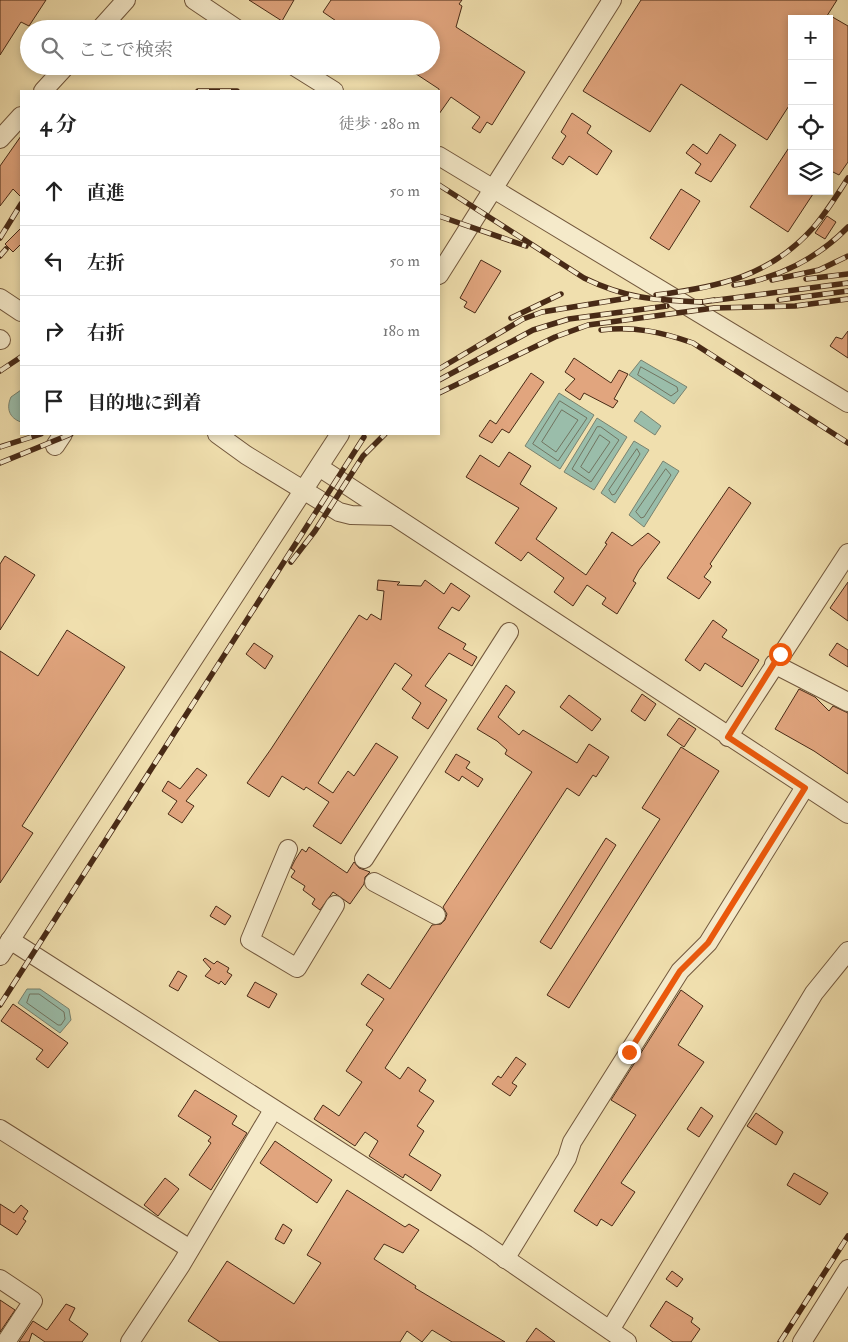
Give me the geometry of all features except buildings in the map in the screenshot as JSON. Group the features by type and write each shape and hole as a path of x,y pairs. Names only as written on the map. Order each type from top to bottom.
{"street":[{"path":"108,20 126,0"},
{"path":"194,0 224,20"},
{"path":"440,273 612,0"},
{"path":"44,90 58,75"},
{"path":"305,75 322,88"},
{"path":"0,139 20,117"},
{"path":"440,157 848,403"},
{"path":"0,298 20,311"},
{"path":"217,435 246,455 345,513 393,516"},
{"path":"0,956 339,435"},
{"path":"318,467 805,788 848,814"},
{"path":"728,737 848,553"},
{"path":"364,859 509,632"},
{"path":"774,664 848,702"},
{"path":"505,1258 567,1158 572,1142 675,979 708,943 805,788"},
{"path":"288,849 250,940 297,968 335,905"},
{"path":"374,882 436,915"},
{"path":"10,940 505,1258 627,1342"},
{"path":"610,1330 814,993 848,951"},
{"path":"130,1342 190,1250 273,1110"},
{"path":"0,1129 190,1250"},
{"path":"802,1342 848,1269"},
{"path":"0,1279 33,1301 6,1342"}],"water":[{"path":"641,360 687,387 674,404 629,375"},
{"path":"20,391 20,422 11,415 9,405 11,397"},
{"path":"559,393 594,415 560,469 525,446"},
{"path":"641,411 661,426 655,435 634,421"},
{"path":"597,418 627,437 594,490 564,472"},
{"path":"634,441 649,450 615,503 601,493"},
{"path":"663,461 679,471 644,527 629,515"},
{"path":"27,989 40,989 69,1009 71,1020 60,1033 18,1003"}],"railway":[{"path":"656,295 700,288 741,277 779,258 813,228 848,178"},
{"path":"440,186 584,278 599,285 642,297 702,302"},
{"path":"0,238 20,206"},
{"path":"440,216 526,246"},
{"path":"734,285 766,278 796,265 824,248 848,227"},
{"path":"0,256 6,249"},
{"path":"772,280 819,270 848,256"},
{"path":"806,279 848,274"},
{"path":"714,300 702,302 848,283"},
{"path":"779,300 848,291"},
{"path":"511,318 561,294"},
{"path":"440,368 523,319 542,312 628,298"},
{"path":"440,393 555,337 588,325 714,308 795,306 848,299"},
{"path":"440,379 533,330 569,319 667,306"},
{"path":"601,330 636,329 693,343 848,443"},
{"path":"0,371 20,358"},
{"path":"0,447 38,435"},
{"path":"0,463 69,435"},
{"path":"291,562 315,531 363,456 384,435"},
{"path":"0,1005 364,437"},
{"path":"780,1342 848,1236"}],"route":[{"path":"629,1052 680,971 708,943 805,788 728,737 780,654"}]}
